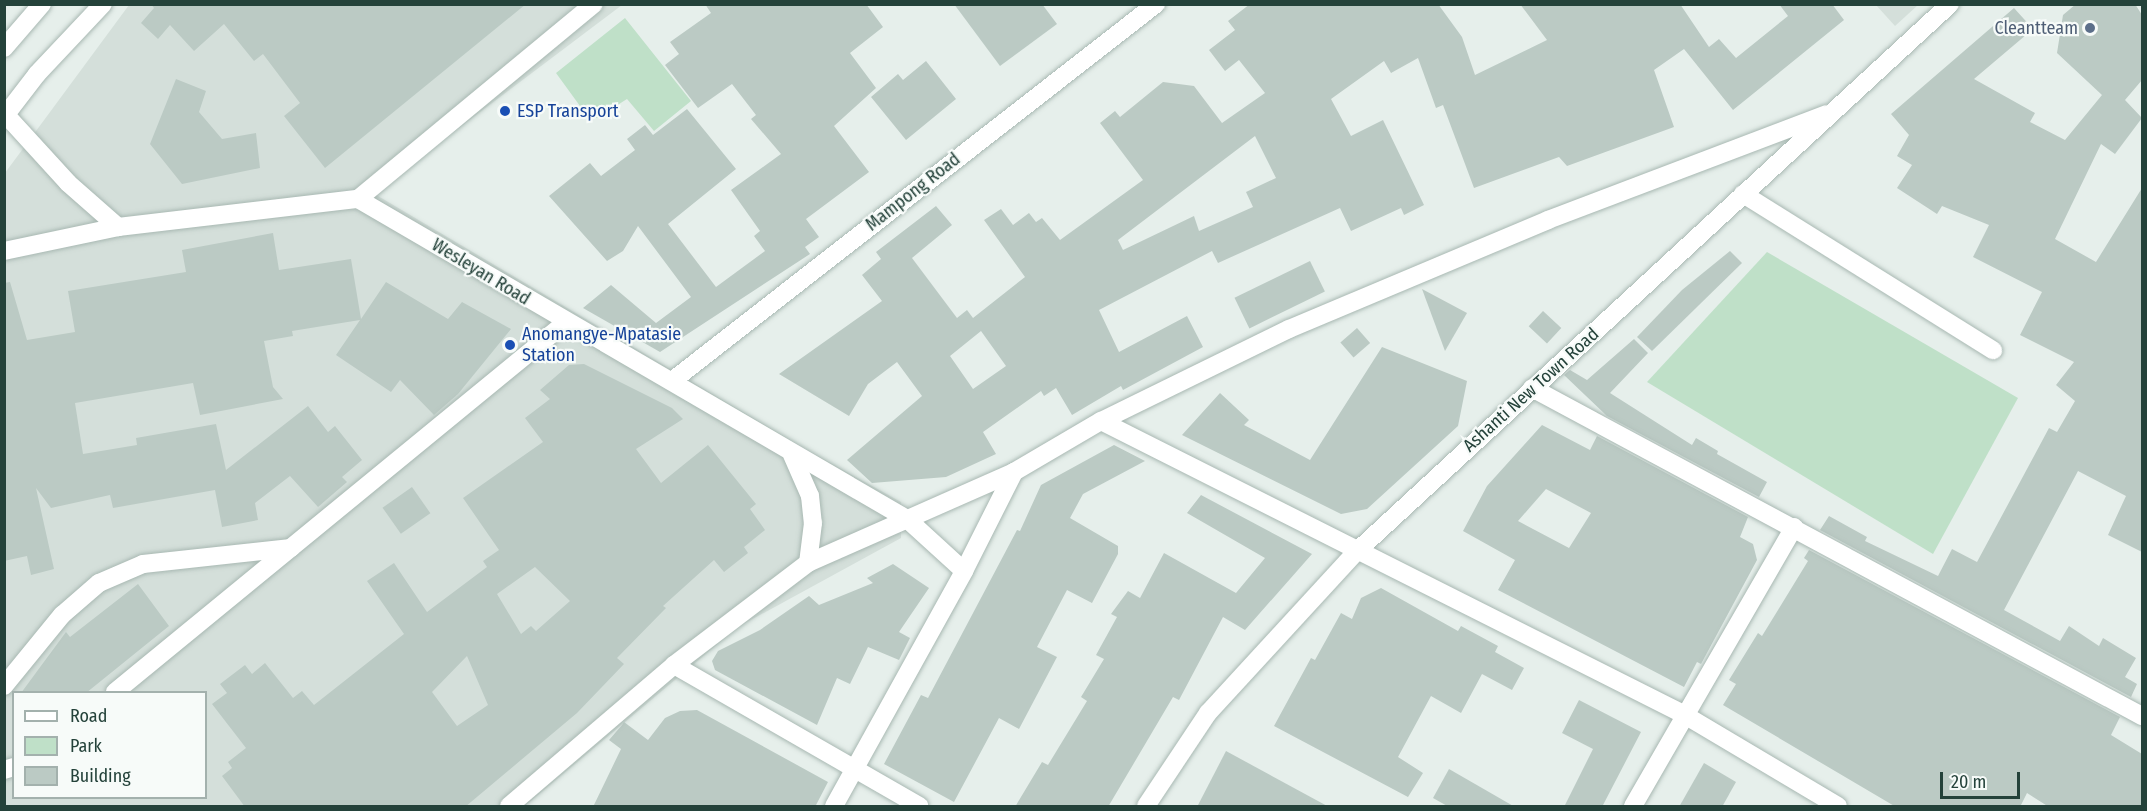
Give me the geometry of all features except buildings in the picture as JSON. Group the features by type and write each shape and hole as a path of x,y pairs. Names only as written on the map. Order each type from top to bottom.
{"street":[{"path":"4,48 42,4"},
{"path":"103,4 37,74 5,116 69,183 118,227"},
{"path":"4,251 118,227 358,198 594,4"},
{"name":"Mampong Road","path":"672,381 1156,4"},
{"name":"Ashanti New Town Road","path":"1146,807 1208,713 1356,552 1827,114 1950,4"},
{"path":"509,807 674,665 808,563 1014,472 1101,421 1300,324 1548,220 1827,114"},
{"path":"1743,194 1993,350"},
{"name":"Wesleyan Road","path":"358,198 565,323 672,381 792,455 907,519 964,571"},
{"path":"117,691 565,323"},
{"path":"1532,387 2142,716"},
{"path":"1101,421 1356,552 1683,714 1838,807"},
{"path":"792,455 810,496 813,523 808,563"},
{"path":"834,807 964,571 1014,472"},
{"path":"1633,807 1683,714 1794,527"},
{"path":"4,686 62,615 99,583 143,564 291,548"},
{"path":"674,665 852,771 919,807"}],"shaded area":[{"path":"129,5 622,5 373,193 807,450 901,502 901,538 738,627 525,806 5,806 5,173"},
{"path":"1876,5 1918,5 1895,26"}],"green space":[{"path":"625,18 691,101 654,131 627,99 597,118 588,117 556,73"},
{"path":"1767,252 2018,398 1933,554 1647,382"}],"place":[{"name":"Cleantteam","path":"2090,28"},
{"name":"ESP Transport","path":"505,111"},
{"name":"Anomangye-Mpatasie Station","path":"510,345"}]}
